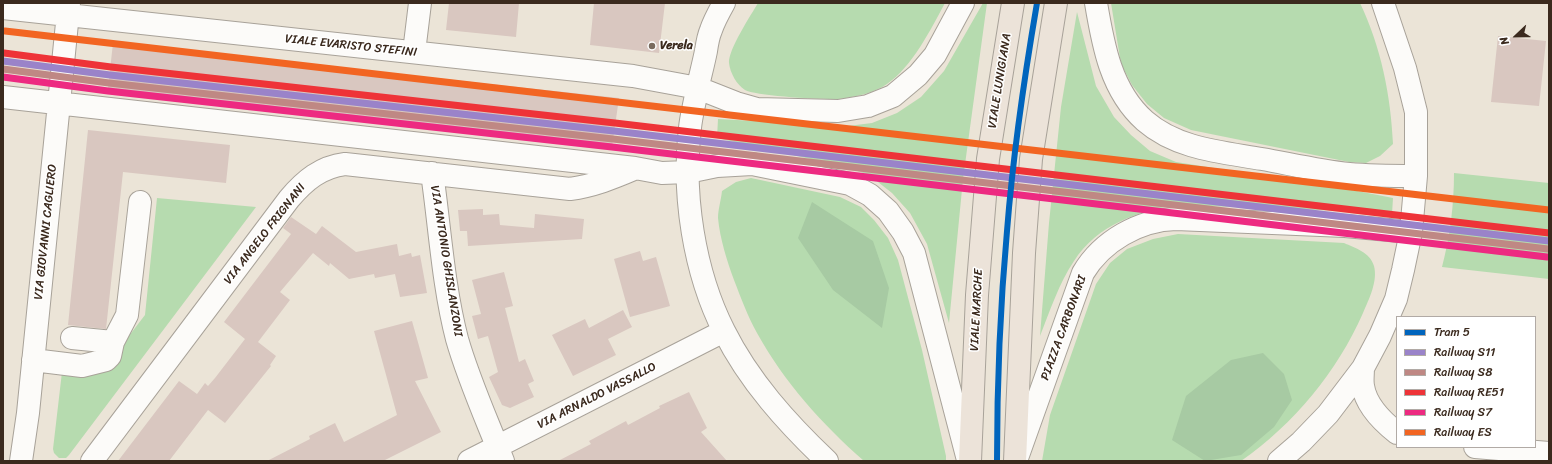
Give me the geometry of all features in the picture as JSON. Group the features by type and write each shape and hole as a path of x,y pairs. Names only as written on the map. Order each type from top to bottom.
{"main road":[{"name":"VIALE LUNIGIANA","path":"988,159 1013,3"},
{"path":"1016,461 1024,253 1031,159 1056,3"},
{"name":"VIALE MARCHE","path":"969,461 977,295 988,159"}],"street":[{"path":"414,52 420,3"},
{"path":"724,3 710,32 690,127 688,172 691,224 698,258 709,296 724,331 749,372 775,407 803,439 827,461"},
{"path":"698,88 736,103 757,109 838,111 868,106 893,96 918,75 935,55 963,3"},
{"path":"1096,3 1103,46 1113,76 1129,103 1145,121 1164,135 1196,147 1348,174 1416,176"},
{"path":"1279,461 1328,414 1363,368 1380,336 1396,299 1411,232 1416,176 1416,112 1405,68 1383,3"},
{"name":"VIALE EVARISTO STEFINI","path":"3,8 68,9 414,52 633,76 698,88"},
{"name":"VIA GIOVANNI CAGLIERO","path":"21,461 28,413 68,9"},
{"path":"3,97 635,168 662,173 688,172 717,166 752,164 850,184 870,195 888,211 903,232 914,253 969,461"},
{"name":"VIA ANGELO FRIGNANI","path":"92,461 290,198 306,181 323,169 334,165 345,164 570,189 584,187 608,180 635,168"},
{"name":"VIA ANTONIO GHISLANZONI","path":"432,173 447,288 457,338 474,391 500,454"},
{"path":"33,360 82,366 106,360 110,356 113,342 127,315 140,202"},
{"name":"PIAZZA CARBONARI","path":"1016,461 1081,277 1099,251 1120,237 1143,225 1168,219 1345,226 1411,232"},
{"name":"VIA ARNALDO VASSALLO","path":"470,461 500,454 724,331"},
{"path":"72,338 113,342"},
{"path":"1363,368 1362,386 1367,398 1382,421 1396,432"},
{"path":"803,439 804,461"},
{"path":"1485,448 1549,454"}],"green space":[{"path":"758,3 945,3 913,58 896,77 882,87 870,92 851,97 832,99 762,94 745,90 737,82 732,75 729,63 730,57 740,33"},
{"path":"983,3 987,3 963,179 949,323 927,244 910,213 892,193 869,175 846,167 717,138 718,119 848,126 872,123 897,113 921,97 944,71"},
{"path":"1111,3 1360,3 1374,37 1384,72 1390,108 1393,144 1380,156 1366,163 1349,162 1191,130 1164,118 1147,104 1132,85 1121,64"},
{"path":"1077,12 1096,86 1114,117 1131,135 1150,151 1176,162 1347,189 1393,198 1392,214 1179,205 1164,207 1134,215 1107,229 1083,248 1064,278 1040,336 1049,223 1061,107"},
{"path":"1454,173 1549,183 1549,279 1442,267 1451,220"},
{"path":"751,178 840,197 861,207 874,220 888,238 898,260 922,350 946,461 864,461 833,432 805,402 779,368 757,333 745,307 726,258 719,226 718,215 722,191 736,182"},
{"path":"157,198 256,207 69,455 66,458 59,458 54,453 53,449 62,372 125,341 145,315"},
{"path":"812,202 873,241 889,288 882,328 833,290 798,238"},
{"path":"1178,234 1344,243 1362,251 1372,261 1375,272 1374,284 1368,302 1352,335 1327,376 1279,431 1241,461 1042,461 1050,415 1096,284 1110,263 1127,249 1153,239"},
{"path":"1263,353 1284,374 1292,400 1274,427 1241,455 1205,461 1172,440 1186,396 1231,360"}],"building":[{"path":"449,3 519,3 516,37 446,30"},
{"path":"594,3 665,3 659,53 590,45"},
{"path":"1498,36 1546,41 1539,106 1491,102"},
{"path":"113,43 619,98 612,147 108,88"},
{"path":"88,130 230,145 226,183 123,172 106,329 68,325"},
{"path":"483,209 483,215 499,214 500,225 534,228 535,214 584,219 582,239 468,246 467,231 460,231 458,210"},
{"path":"291,217 316,234 322,226 356,252 397,244 399,256 411,253 412,257 420,255 427,293 400,297 395,274 375,278 374,274 349,279 330,263 329,266 313,253 280,292 290,300 258,342 276,356 270,365 271,366 225,423 208,410 169,461 118,461 179,381 197,394 205,383 208,386 215,378 245,339 224,322 291,234 283,228"},
{"path":"640,251 643,261 656,257 670,306 630,317 614,259"},
{"path":"504,272 513,306 505,308 519,362 525,359 534,381 528,384 534,397 510,408 502,405 489,377 498,372 488,336 478,339 472,316 481,314 472,280"},
{"path":"623,310 632,327 608,339 616,355 573,376 552,335 585,319 589,328"},
{"path":"412,321 428,378 415,381 441,432 383,461 267,461 310,439 309,436 335,423 344,442 397,415 374,331"},
{"path":"689,392 707,428 701,432 727,461 558,461 591,444 589,441 626,421 628,425 660,408 659,406"}],"tram line":[{"name":"5","path":"997,461 998,375 1009,202 1019,117 1037,3"}],"rail line":[{"name":"ES","path":"5,31 1549,210"},
{"name":"RE51","path":"4,53 111,67 615,123 1549,233"},
{"name":"S11","path":"3,61 110,75 614,131 1549,241"},
{"name":"S8","path":"3,69 109,83 613,139 1548,249"},
{"name":"S7","path":"3,77 108,91 612,147 1547,257"}],"place":[{"name":"Verela","path":"652,46"}]}
